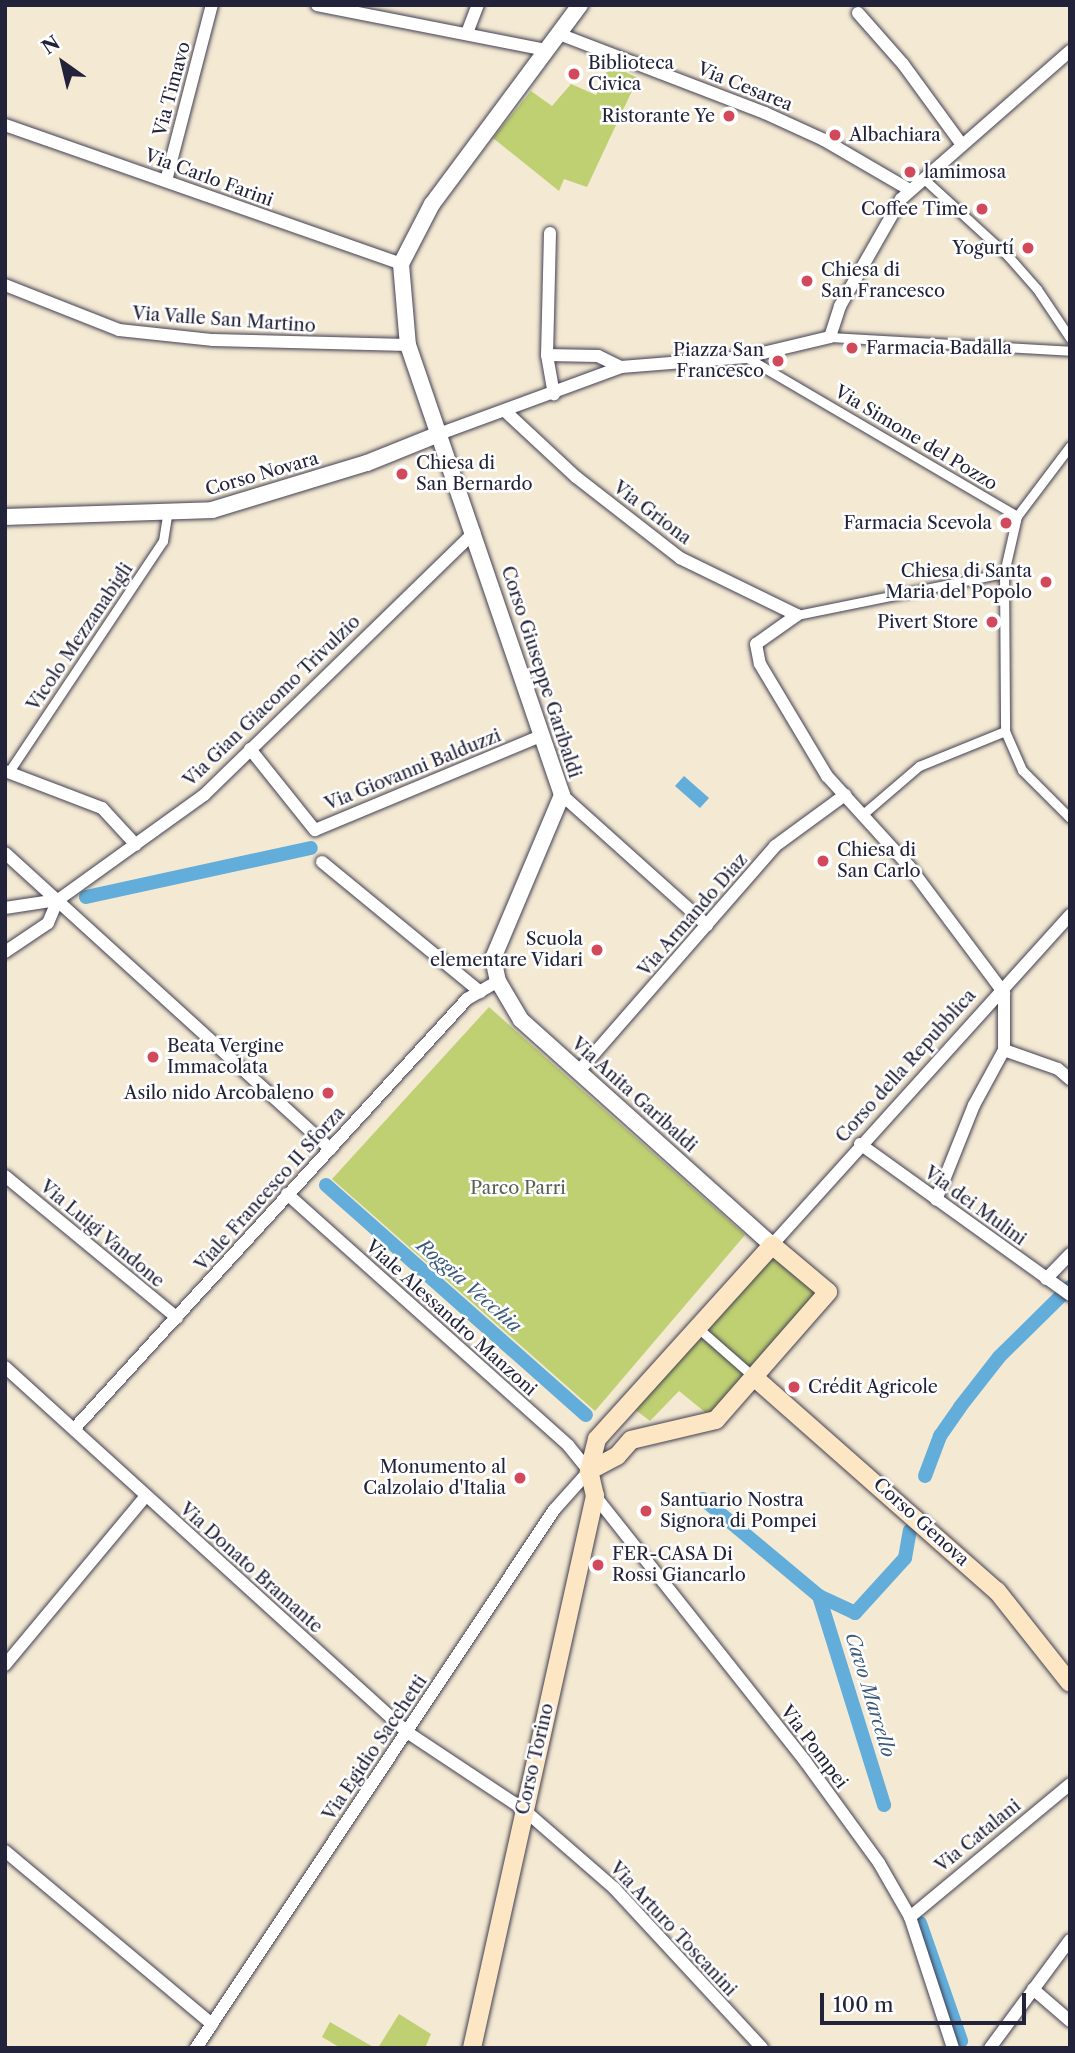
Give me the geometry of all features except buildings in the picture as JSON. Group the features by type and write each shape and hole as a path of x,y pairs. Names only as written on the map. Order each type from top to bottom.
{"main road":[{"path":"772,1245 828,1292 716,1420 699,1428 631,1440 617,1456 589,1471 597,1439 772,1245"},
{"name":"Corso Genova","path":"755,1378 997,1591 1070,1683"},
{"path":"626,1405 632,1420 650,1435"},
{"name":"Corso Torino","path":"472,2048 523,1809 595,1496 589,1471"}],"street":[{"name":"Via Timavo","path":"166,181 212,5"},
{"path":"317,5 547,50"},
{"path":"467,33 478,5"},
{"path":"401,264 432,204 580,5"},
{"path":"858,13 897,56 962,145"},
{"name":"Via Cesarea","path":"559,34 765,113 824,140 910,190"},
{"path":"823,338 873,245 910,190 1070,51"},
{"name":"Via Carlo Farini","path":"5,125 401,264"},
{"path":"924,179 1008,256 1037,289 1070,338"},
{"path":"550,233 547,355 554,394"},
{"name":"Corso Giuseppe Garibaldi","path":"401,264 408,345 562,794 493,958"},
{"name":"Via Valle San Martino","path":"5,285 119,330 214,340 408,345"},
{"path":"439,434 554,394 621,367 746,357 823,338 1070,351"},
{"path":"547,355 598,356 621,367"},
{"name":"Via Simone del Pozzo","path":"746,357 1017,516"},
{"name":"Via Griona","path":"505,411 576,477 680,558 797,615"},
{"name":"Corso Novara","path":"5,517 167,515 246,501 367,463 439,434"},
{"path":"1070,446 1017,516 1004,573 1005,731 1022,769 1070,818"},
{"name":"Vicolo Mezzanabigli","path":"7,772 163,541 167,515"},
{"name":"Via Gian Giacomo Trivulzio","path":"5,908 58,900 204,795 474,532"},
{"path":"936,1200 974,1105 1008,1052 1007,1006 1000,988 909,866 845,795 802,736 754,652 756,644 797,615 1004,573"},
{"path":"863,814 919,766 1005,731"},
{"name":"Via Giovanni Balduzzi","path":"250,749 315,830 543,736"},
{"path":"7,772 102,808 136,845"},
{"path":"562,794 707,925"},
{"name":"Via Armando Diaz","path":"579,1071 790,831 845,795"},
{"path":"5,853 330,1149"},
{"path":"322,862 480,992"},
{"path":"5,951 48,923 58,900"},
{"name":"Corso della Repubblica","path":"772,1245 1000,988 1070,915"},
{"name":"Via Anita Garibaldi","path":"493,958 498,982 521,1020 772,1245"},
{"name":"Viale Francesco II Sforza","path":"74,1429 467,999 498,982"},
{"path":"1008,1052 1058,1069 1070,1079"},
{"name":"Via dei Mulini","path":"860,1144 1066,1292"},
{"name":"Via Luigi Vandone","path":"5,1176 177,1318"},
{"name":"Viale Alessandro Manzoni","path":"287,1194 568,1446 589,1471"},
{"path":"1046,1279 1070,1254"},
{"path":"697,1326 755,1378"},
{"name":"Via Donato Bramante","path":"5,1367 145,1497 407,1732 523,1809"},
{"name":"Via Egidio Sacchetti","path":"196,2048 554,1510 589,1471"},
{"name":"Via Pompei","path":"595,1496 804,1761 878,1863 910,1917 953,2048"},
{"path":"5,1665 145,1497"},
{"name":"Via Catalani","path":"910,1917 1070,1784"},
{"name":"Via Arturo Toscanini","path":"523,1809 614,1888 762,2048"},
{"path":"5,1851 212,2024"},
{"path":"990,2048 1070,1940"},
{"path":"1033,1989 1070,2021"}],"green space":[{"path":"610,65 638,78 587,187 564,179 559,191 493,138 531,91 552,106 571,84 596,95"},
{"name":"Parco Parri","path":"489,1007 745,1235 595,1411 332,1179"},
{"path":"773,1255 821,1293 711,1417 679,1391 650,1421 633,1408"},
{"path":"399,2014 431,2034 425,2048 378,2048"},
{"path":"330,2022 375,2048 341,2048 322,2037"}],"water":[{"path":"684,776 709,798 700,808 675,786"}],"waterway":[{"name":"Roggia Vecchia","path":"86,897 311,848"},
{"name":"Roggia Vecchia","path":"326,1185 586,1415"},
{"name":"Roggia Vecchia","path":"925,1476 940,1436 960,1407 999,1357 1070,1287"},
{"name":"Roggia Vecchia","path":"703,1499 819,1596 855,1613 905,1558 910,1530"},
{"name":"Cavo Marcello","path":"819,1596 884,1805"},
{"name":"Cavo Marcello","path":"920,1923 961,2041"}],"place":[{"name":"Biblioteca Civica","path":"574,74"},
{"name":"Ristorante Ye","path":"729,116"},
{"name":"Albachiara","path":"835,135"},
{"name":"lamimosa","path":"910,172"},
{"name":"Coffee Time","path":"982,209"},
{"name":"Yogurtí","path":"1028,248"},
{"name":"Chiesa di San Francesco","path":"807,281"},
{"name":"Farmacia Badalla","path":"852,348"},
{"name":"Piazza San Francesco","path":"778,361"},
{"name":"Chiesa di San Bernardo","path":"402,474"},
{"name":"Farmacia Scevola","path":"1006,523"},
{"name":"Chiesa di Santa Maria del Popolo","path":"1046,582"},
{"name":"Pivert Store","path":"992,622"},
{"name":"Chiesa di San Carlo","path":"823,861"},
{"name":"Scuola elementare Vidari","path":"597,950"},
{"name":"Beata Vergine Immacolata","path":"153,1057"},
{"name":"Asilo nido Arcobaleno","path":"328,1093"},
{"name":"Crédit Agricole","path":"794,1387"},
{"name":"Monumento al Calzolaio d'Italia","path":"520,1478"},
{"name":"Santuario Nostra Signora di Pompei","path":"646,1511"},
{"name":"FER-CASA Di Rossi Giancarlo","path":"598,1565"}]}
